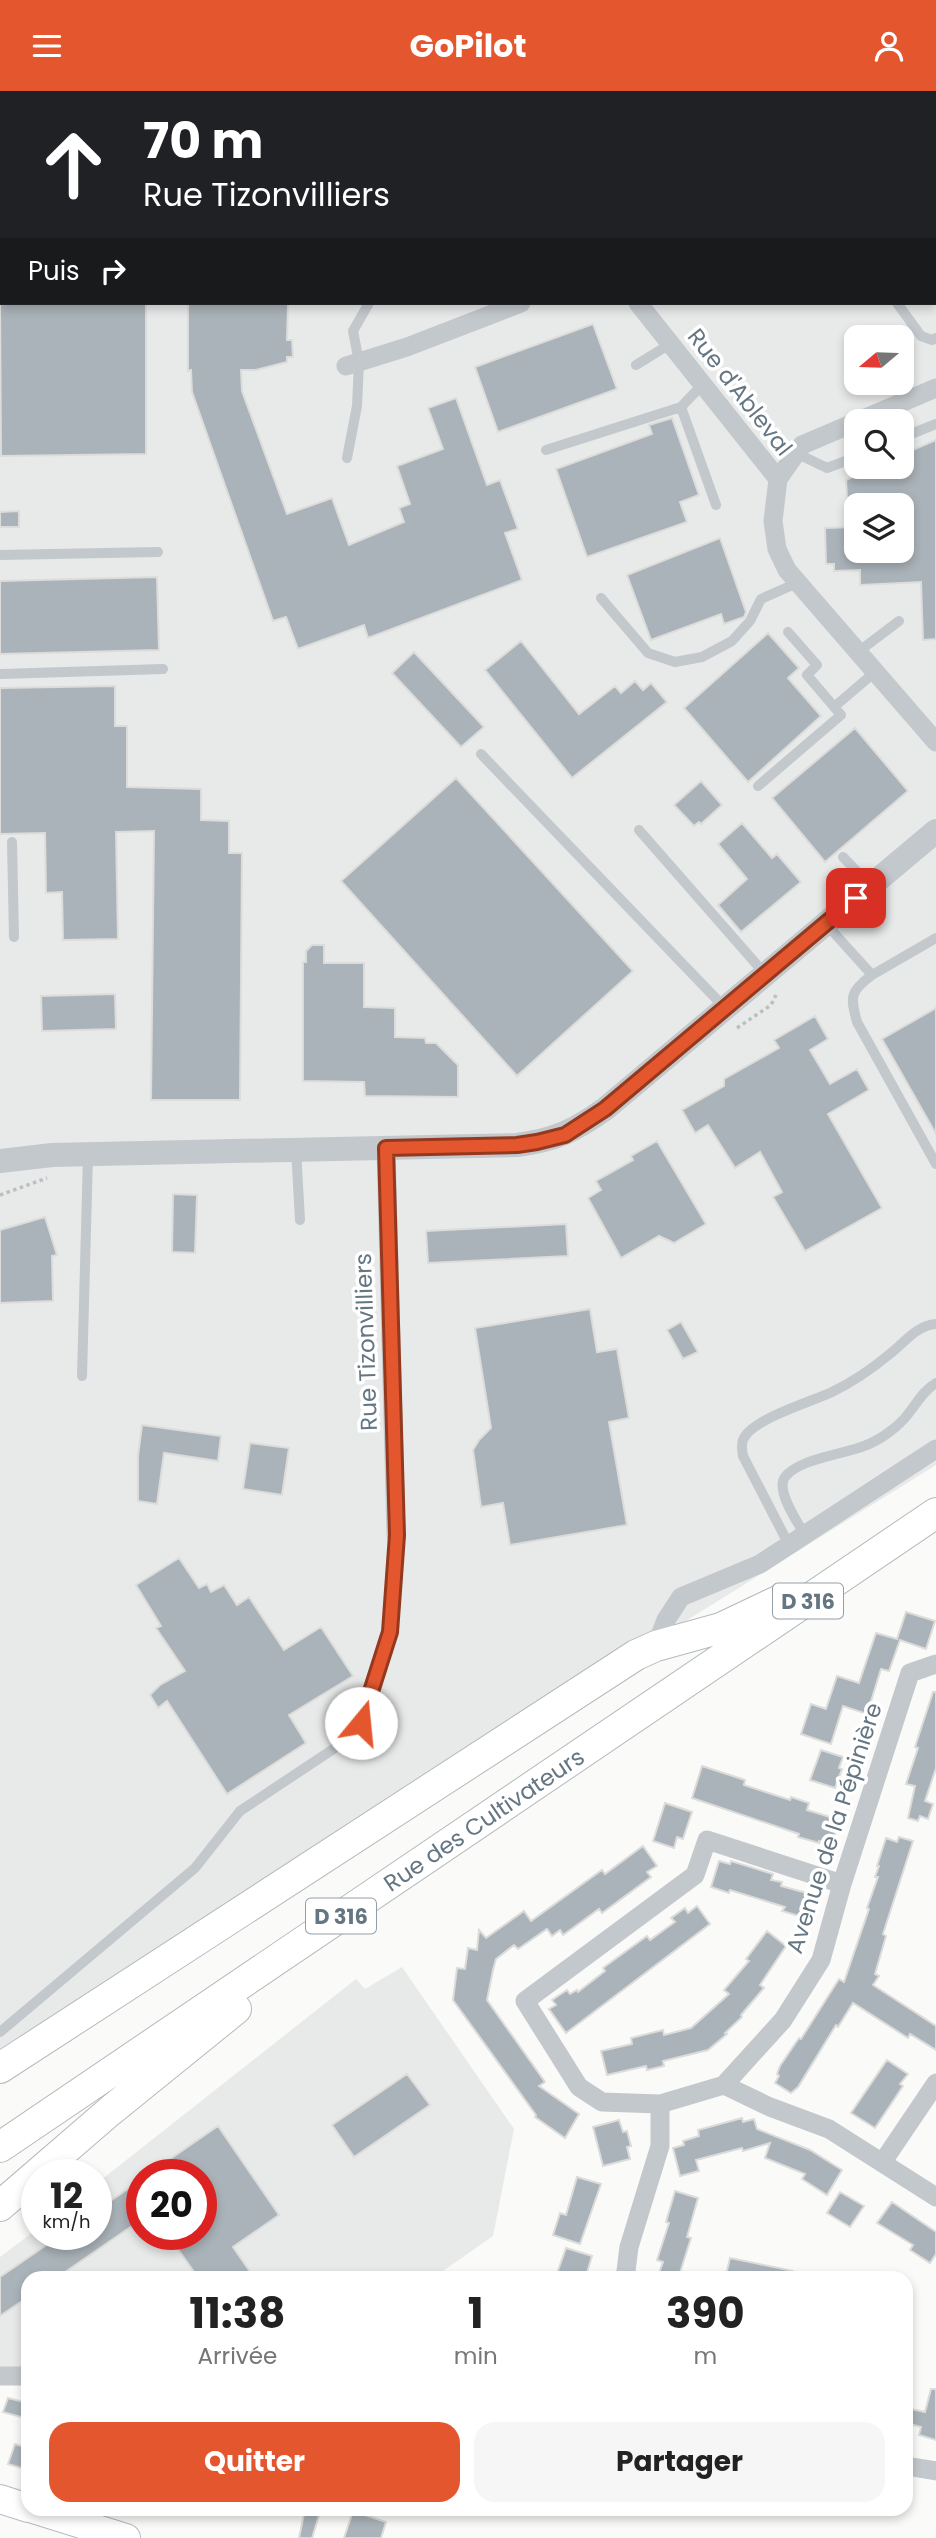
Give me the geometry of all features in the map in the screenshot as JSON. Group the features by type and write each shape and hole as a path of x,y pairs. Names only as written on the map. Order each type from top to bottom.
{"main road":[{"name":"Rue des Cultivateurs","path":"0,2147 935,1514"},
{"path":"0,2068 624,1663 656,1646 697,1636 744,1618 901,1538"},
{"path":"0,2206 110,2111 251,1997 683,1686"},
{"path":"0,2499 21,2506"},
{"path":"55,2516 126,2538"}],"street":[{"path":"352,364 407,347 515,305"},
{"name":"Rue d'Ableval","path":"640,305 778,479"},
{"path":"936,388 802,445 778,479 773,521 777,549 787,570 936,742"},
{"path":"0,1161 26,1156 517,1145 565,1135 728,1020 772,983 825,924 936,831"},
{"name":"Rue Tizonvilliers","path":"386,1148 397,1535"},
{"path":"0,1178 88,1156"},
{"path":"656,1646 666,1620 681,1597 760,1564 936,1449"},
{"name":"Avenue de la Pépinière","path":"724,2085 783,2020 821,1959 842,1884 910,1673 936,1664"},
{"path":"842,1884 707,1840 695,1875 525,2001 579,2087 603,2102 660,2104 724,2085 770,2107 829,2129 936,2197"},
{"path":"882,2163 936,2083"},
{"path":"626,2271 629,2247 660,2146 660,2104"},
{"path":"0,2376 21,2376"},
{"path":"913,2467 936,2472"}],"lane":[{"path":"347,458 357,406 352,364 353,331 368,305"},
{"path":"898,305 921,336 932,340 936,338"},
{"path":"636,365 670,344"},
{"path":"546,450 681,407 702,385"},
{"path":"681,407 716,505"},
{"path":"914,433 936,424"},
{"path":"796,453 827,468 844,462"},
{"path":"0,555 158,552"},
{"path":"601,598 648,653 675,662 702,657 732,641 750,621 761,599 797,583"},
{"path":"858,652 899,621"},
{"path":"758,786 841,715 807,675 817,665 788,632"},
{"path":"0,674 163,669"},
{"path":"834,707 875,672"},
{"path":"481,754 728,1020"},
{"path":"639,830 772,983"},
{"path":"12,842 14,937"},
{"path":"843,857 871,885"},
{"path":"0,887 13,887"},
{"path":"825,924 872,975"},
{"path":"936,938 858,985 851,1001 857,1022 936,1164"},
{"path":"296,1150 300,1220"},
{"path":"82,1376 88,1156"},
{"path":"797,1540 743,1456 741,1443 747,1432 762,1422 841,1388 892,1353 917,1331 929,1324 936,1324"},
{"path":"797,1540 782,1486 784,1477 813,1461 866,1445 889,1431 903,1420 936,1383"},
{"path":"0,2032 195,1868 240,1811 344,1742 361,1723 390,1632 397,1535"}],"path":[{"path":"728,1020 746,1025 771,1005 772,983"},
{"path":"0,1195 49,1178"}],"shaded area":[{"path":"0,305 936,305 936,1465 0,2049"},
{"path":"402,1967 514,2129 493,2236 443,2271 21,2271 21,2367 0,2368 0,2257 21,2241 21,2250 112,2250 112,2171 126,2160 126,2250 217,2250 217,2159 128,2159 356,1979 365,1989"}],"building":[{"path":"0,305 146,305 146,454 1,456"},
{"path":"188,305 288,305 287,340 292,340 293,357 287,357 287,362 256,370 241,370 242,391 287,514 332,498 349,545 404,522 399,508 410,504 397,466 443,449 428,408 456,398 487,485 500,480 518,529 505,533 522,580 368,638 364,625 298,649 286,617 273,621 192,392 191,370 188,371"},
{"path":"593,324 617,389 498,432 475,367"},
{"path":"672,418 699,495 680,502 687,522 587,557 556,469 652,434 649,425"},
{"path":"936,440 936,639 923,640 921,582 860,585 860,570 834,571 834,564 826,564 825,528 844,527 844,563 914,563 914,493 847,493 846,480 914,479 914,449"},
{"path":"19,511 19,527 0,527 0,512"},
{"path":"720,538 746,612 744,617 724,624 721,614 651,640 627,575"},
{"path":"157,577 159,650 0,654 0,581"},
{"path":"768,633 799,668 788,678 821,716 748,782 684,708"},
{"path":"521,641 579,714 615,686 621,693 635,681 643,690 651,683 667,702 572,778 485,670"},
{"path":"414,652 484,727 461,747 392,673"},
{"path":"115,686 115,726 127,726 127,787 201,789 201,820 229,821 229,853 242,853 240,1100 151,1100 154,831 116,832 118,939 63,940 62,892 46,893 45,833 0,834 0,688"},
{"path":"855,728 908,791 825,862 772,798"},
{"path":"456,778 633,971 517,1076 341,881"},
{"path":"701,781 722,805 701,824 699,822 694,826 674,805"},
{"path":"742,823 772,858 777,854 801,882 741,932 718,905 747,879 718,844"},
{"path":"312,945 324,945 324,963 364,963 364,1007 395,1008 395,1037 425,1038 426,1043 436,1043 458,1065 458,1097 365,1096 364,1082 303,1081 303,962 306,962 306,951"},
{"path":"115,994 116,1029 42,1031 41,996"},
{"path":"936,1008 936,1134 882,1039"},
{"path":"815,1016 828,1039 810,1050 830,1084 857,1069 869,1090 828,1114 882,1208 805,1251 773,1197 782,1192 760,1152 735,1168 708,1125 695,1133 682,1110 724,1086 724,1079 779,1048 774,1040"},
{"path":"657,1141 706,1224 674,1243 659,1236 621,1258 588,1198 601,1190 596,1181 633,1160 631,1156"},
{"path":"173,1194 197,1195 195,1253 172,1252"},
{"path":"45,1217 57,1255 52,1256 53,1301 0,1303 0,1230"},
{"path":"566,1224 568,1256 428,1263 426,1231"},
{"path":"590,1309 597,1352 617,1349 629,1418 609,1422 627,1525 510,1545 503,1503 481,1507 473,1450 491,1428 475,1328"},
{"path":"681,1322 698,1352 683,1359 667,1330"},
{"path":"142,1425 221,1436 218,1461 164,1453 157,1504 138,1501 138,1456"},
{"path":"250,1443 289,1448 282,1495 243,1489"},
{"path":"179,1558 199,1588 207,1584 211,1592 224,1585 237,1605 249,1597 284,1650 321,1627 353,1676 289,1715 306,1743 227,1794 167,1701 158,1708 150,1695 160,1685 185,1671 156,1628 161,1626 136,1585"},
{"path":"906,1612 935,1621 926,1649 900,1640 889,1671 881,1669 867,1714 843,1706 831,1744 801,1734 811,1704 826,1709 837,1676 859,1683 876,1633 897,1639"},
{"path":"933,1692 936,1692 936,1768 925,1801 933,1804 928,1819 920,1816 918,1821 908,1818 915,1786 906,1784"},
{"path":"821,1750 843,1757 835,1788 810,1780"},
{"path":"702,1766 745,1780 744,1785 790,1800 791,1797 809,1803 807,1810 840,1820 832,1844 798,1837 799,1834 692,1798"},
{"path":"665,1803 692,1812 683,1839 677,1837 674,1848 653,1841"},
{"path":"899,1837 913,1841 883,1934 886,1936 875,1974 879,1976 873,1985 936,2026 936,2050 910,2034 908,2038 853,2003 838,2027 836,2025 798,2087 791,2093 775,2083 780,2066 799,2038 801,2039 839,1979 844,1982 869,1909 867,1908 878,1877 875,1877 877,1866 886,1838 897,1842"},
{"path":"643,1846 657,1866 647,1872 651,1877 602,1913 599,1909 563,1935 560,1930 552,1936 547,1929 518,1949 514,1945 496,1959 493,1970 487,2000 545,2082 539,2086 579,2114 565,2138 535,2117 453,2000 457,1968 465,1969 468,1948 477,1950 479,1930 486,1938 524,1911 531,1921 602,1870 605,1874"},
{"path":"719,1861 730,1864 731,1861 773,1874 771,1880 782,1882 781,1886 814,1895 806,1918 782,1911 785,1907 711,1887"},
{"path":"697,1906 710,1924 566,2033 549,2009 556,2005 552,2000 567,1990 570,1994 577,1990 578,1992 605,1971 603,1968 647,1936 650,1940 675,1922 671,1918 685,1908 688,1913"},
{"path":"767,1931 786,1946 760,1985 764,1988 742,2017 725,2033 727,2034 708,2050 663,2061 664,2066 647,2070 646,2066 607,2075 601,2051 632,2044 631,2038 663,2030 664,2035 691,2028 729,1994 724,1990 749,1961 746,1959"},
{"path":"887,2060 908,2074 875,2128 851,2113"},
{"path":"407,2074 430,2105 354,2157 332,2125"},
{"path":"742,2118 743,2122 754,2119 757,2129 810,2150 842,2170 827,2195 802,2179 805,2174 765,2158 770,2143 696,2160 699,2171 680,2176 673,2148 684,2145 683,2141 699,2136 698,2130"},
{"path":"619,2120 623,2132 627,2131 631,2146 627,2147 630,2159 603,2166 593,2127"},
{"path":"218,2126 279,2215 233,2247 250,2271 193,2271 179,2250 217,2250 217,2159 170,2159"},
{"path":"577,2177 601,2184 580,2244 553,2235 560,2213 566,2215"},
{"path":"126,2190 126,2230 112,2240 112,2200"},
{"path":"675,2191 698,2198 687,2237 691,2238 681,2271 660,2271 663,2262 657,2260 669,2223 666,2222"},
{"path":"840,2192 864,2206 850,2227 827,2213"},
{"path":"892,2202 936,2232 936,2254 930,2263 910,2250 913,2245 877,2223"},
{"path":"566,2248 592,2256 587,2271 558,2271"},
{"path":"39,2250 97,2250 67,2271 21,2271 21,2302 0,2316 0,2277"},
{"path":"730,2258 793,2271 727,2271"},
{"path":"931,2389 936,2389 936,2440 919,2435 921,2427 913,2425 913,2409 925,2412"},
{"path":"8,2398 21,2401 21,2417 3,2412"},
{"path":"15,2444 21,2446 21,2468 8,2464"},
{"path":"304,2516 319,2516 312,2538 299,2538"},
{"path":"351,2516 368,2516 386,2522 381,2538 344,2538"}],"route":[{"path":"361,1723 390,1632 397,1535 386,1148 517,1145 554,1139 584,1125 856,898"}]}
